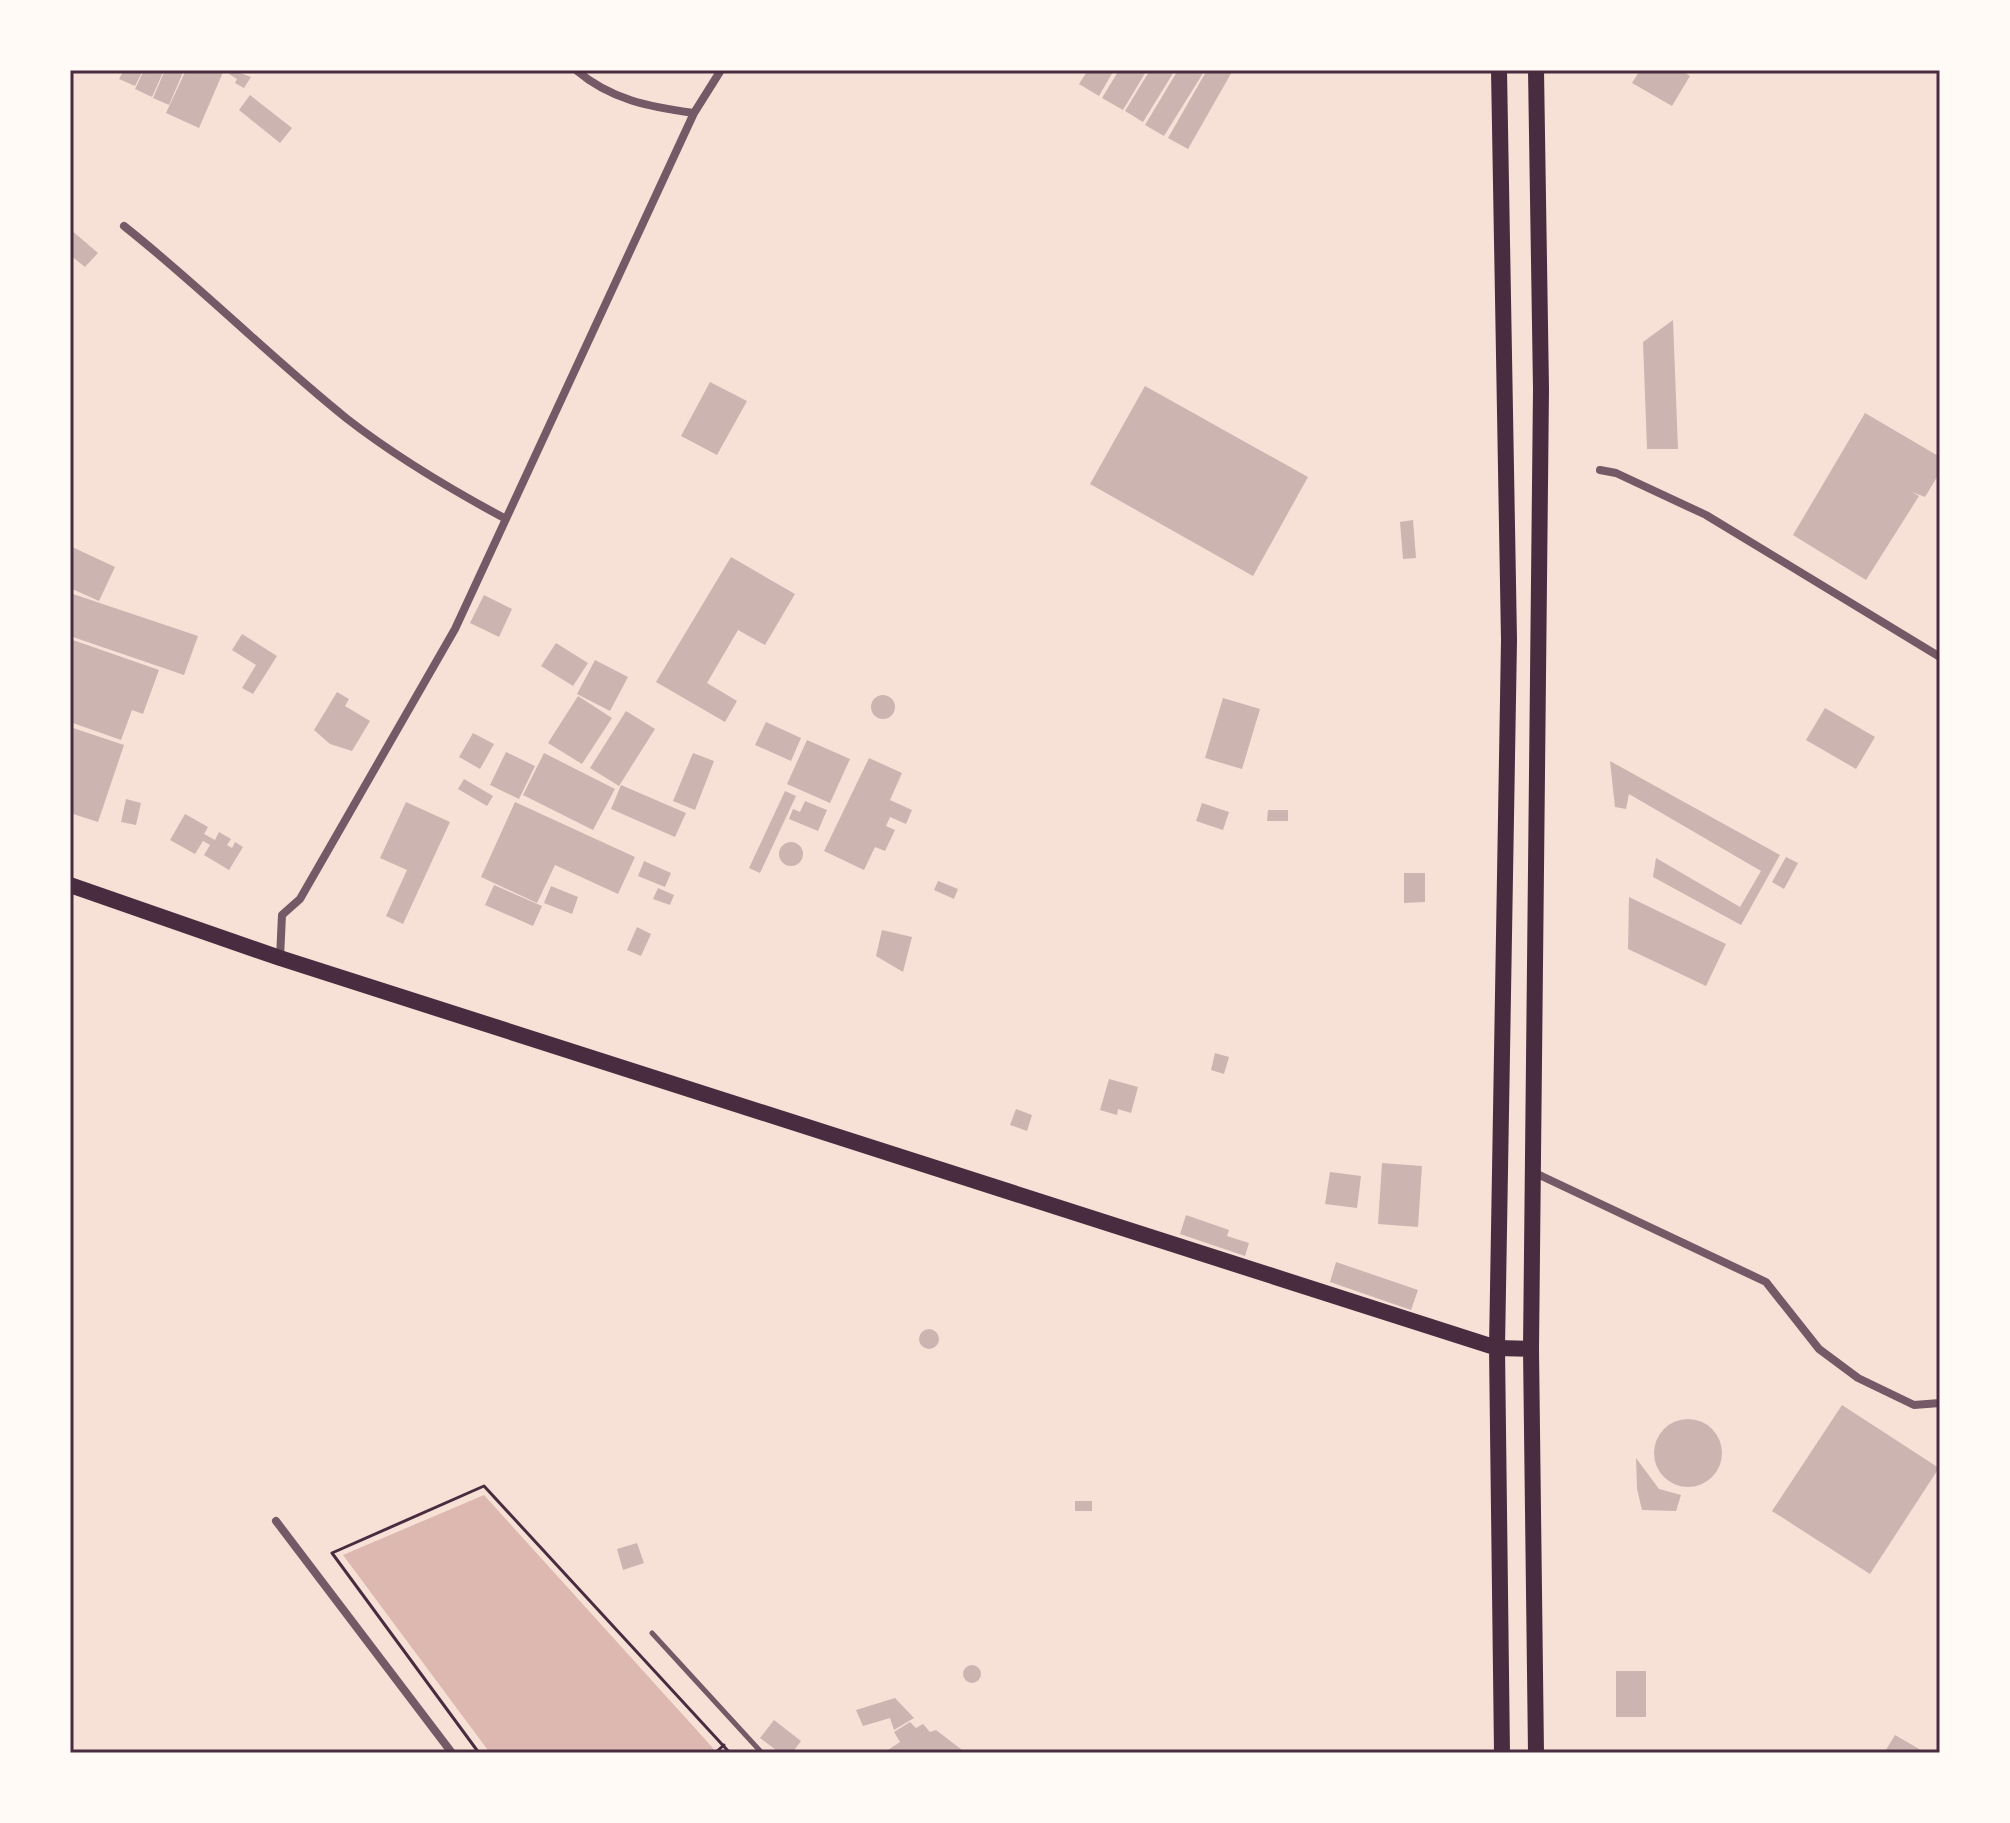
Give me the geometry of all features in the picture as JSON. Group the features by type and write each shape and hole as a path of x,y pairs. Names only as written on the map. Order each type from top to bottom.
{"highway":[{"path":"1499,70 1509,640 1497,1348 1502,1753"},
{"path":"1536,70 1541,389 1531,1349 1536,1753"},
{"path":"70,885 280,958 1497,1348 1531,1349"}],"street":[{"path":"576,70 590,83 639,105 694,113"},
{"path":"280,958 282,915 300,899 455,629 694,113 721,70"},
{"path":"124,226 193,281 345,417 434,481 506,519"},
{"path":"1600,470 1616,473 1706,515 1940,657"},
{"path":"1533,1171 1766,1282 1819,1349 1858,1378 1914,1405 1940,1403"},
{"path":"276,1521 452,1753"}],"lane":[{"path":"652,1633 762,1753"}],"path":[{"path":"479,1753 332,1553 484,1486 730,1753"},
{"path":"715,1753 724,1745"}],"shaded area":[{"path":"484,1495 716,1753 490,1753 343,1555"}],"building":[{"path":"124,70 143,70 135,86 119,79"},
{"path":"144,70 164,70 152,97 135,89"},
{"path":"165,70 184,70 169,105 153,98"},
{"path":"186,70 224,70 199,128 166,113"},
{"path":"232,70 251,77 244,88 235,83 237,79 229,74"},
{"path":"1088,70 1114,70 1099,96 1079,84"},
{"path":"1119,70 1147,70 1123,110 1102,98"},
{"path":"1150,70 1175,70 1143,122 1125,111"},
{"path":"1178,70 1205,70 1164,136 1145,125"},
{"path":"1207,70 1233,70 1188,149 1168,138"},
{"path":"1640,70 1681,70 1690,76 1672,106 1632,83"},
{"path":"250,95 292,128 280,143 239,110"},
{"path":"70,229 98,253 85,267 70,255"},
{"path":"1673,320 1678,449 1647,449 1643,342"},
{"path":"710,382 747,401 717,455 681,436"},
{"path":"1145,386 1308,477 1253,576 1090,484"},
{"path":"1865,413 1940,457 1940,472 1925,497 1912,492 1919,496 1866,580 1793,535"},
{"path":"1413,520 1416,558 1403,559 1400,522"},
{"path":"70,546 115,567 99,601 70,588"},
{"path":"731,557 795,594 765,645 738,630 707,683 737,701 725,722 656,682"},
{"path":"70,593 198,636 184,675 70,636"},
{"path":"484,595 512,609 499,637 470,623"},
{"path":"242,634 277,656 253,694 242,688 256,665 232,650"},
{"path":"70,639 159,670 143,714 132,710 121,740 70,722"},
{"path":"556,643 588,663 573,686 541,666"},
{"path":"595,660 628,677 610,711 577,694"},
{"path":"337,692 349,699 345,706 370,721 352,751 330,744 314,730"},
{"path":"883,695 891,699 895,707 891,715 883,719 875,715 871,707 875,699"},
{"path":"578,696 612,718 582,764 548,743"},
{"path":"1223,698 1260,709 1242,769 1205,758"},
{"path":"1825,708 1875,737 1856,769 1806,740"},
{"path":"626,711 655,729 619,786 590,768"},
{"path":"766,722 801,738 791,761 755,745"},
{"path":"70,727 124,745 98,822 70,813"},
{"path":"473,733 494,744 480,769 459,757"},
{"path":"807,740 850,759 830,803 787,784"},
{"path":"506,752 535,766 519,799 490,785"},
{"path":"544,753 615,789 593,830 523,795"},
{"path":"693,753 714,761 695,810 673,801"},
{"path":"869,758 902,773 890,800 912,810 906,824 890,817 886,826 895,830 885,851 875,847 864,870 824,851"},
{"path":"1610,761 1780,855 1741,925 1653,877 1656,858 1740,907 1761,871 1629,794 1626,809 1615,807"},
{"path":"464,779 493,796 487,806 458,789"},
{"path":"621,785 686,813 675,837 611,809"},
{"path":"785,791 796,796 760,873 749,868"},
{"path":"126,799 141,803 136,825 121,822"},
{"path":"805,801 827,810 818,831 789,819 793,809 800,812"},
{"path":"406,802 450,822 403,924 386,916 407,870 380,858"},
{"path":"515,802 635,857 618,894 555,865 537,903 481,877"},
{"path":"1202,803 1229,812 1223,830 1196,821"},
{"path":"1268,810 1288,810 1288,821 1267,821"},
{"path":"185,814 208,827 204,834 215,840 219,832 231,839 227,845 232,848 235,842 243,847 229,870 204,855 210,845 203,841 195,854 170,840"},
{"path":"791,842 800,845 803,854 800,863 791,866 782,863 779,854 782,845"},
{"path":"1786,857 1798,863 1784,889 1772,882"},
{"path":"644,861 671,873 665,887 638,876"},
{"path":"1404,873 1425,873 1425,902 1404,903"},
{"path":"938,881 958,889 954,899 934,890"},
{"path":"494,885 542,906 533,926 485,905"},
{"path":"551,886 578,897 572,914 544,903"},
{"path":"658,888 674,895 670,905 653,899"},
{"path":"1629,897 1726,944 1706,986 1628,949"},
{"path":"637,927 651,934 641,956 627,950"},
{"path":"882,930 912,937 903,972 876,956"},
{"path":"1215,1053 1229,1057 1224,1074 1211,1070"},
{"path":"1109,1079 1138,1087 1131,1113 1118,1109 1117,1115 1100,1110"},
{"path":"1016,1109 1032,1115 1027,1131 1010,1125"},
{"path":"1382,1163 1422,1166 1418,1227 1378,1224"},
{"path":"1330,1172 1361,1176 1357,1208 1325,1204"},
{"path":"1186,1215 1229,1230 1227,1236 1249,1243 1245,1256 1180,1234"},
{"path":"1336,1262 1418,1290 1411,1310 1330,1282"},
{"path":"929,1329 936,1332 939,1339 936,1346 929,1349 922,1346 919,1339 922,1332"},
{"path":"1842,1405 1939,1468 1870,1574 1772,1511"},
{"path":"1688,1419 1712,1429 1722,1453 1712,1477 1688,1487 1664,1477 1654,1453 1664,1429"},
{"path":"1636,1458 1659,1489 1681,1495 1676,1511 1642,1510 1637,1489"},
{"path":"1075,1501 1092,1501 1092,1511 1075,1511"},
{"path":"637,1543 644,1563 623,1570 617,1549"},
{"path":"972,1665 981,1674 972,1683 963,1674"},
{"path":"1616,1671 1646,1671 1646,1717 1616,1717"},
{"path":"895,1698 914,1718 894,1730 890,1718 863,1726 856,1710"},
{"path":"774,1720 801,1741 792,1753 780,1753 760,1738"},
{"path":"910,1722 916,1728 923,1724 930,1732 936,1730 966,1753 890,1753 888,1750 900,1742 894,1732"},
{"path":"1895,1735 1926,1753 1884,1753"}]}
